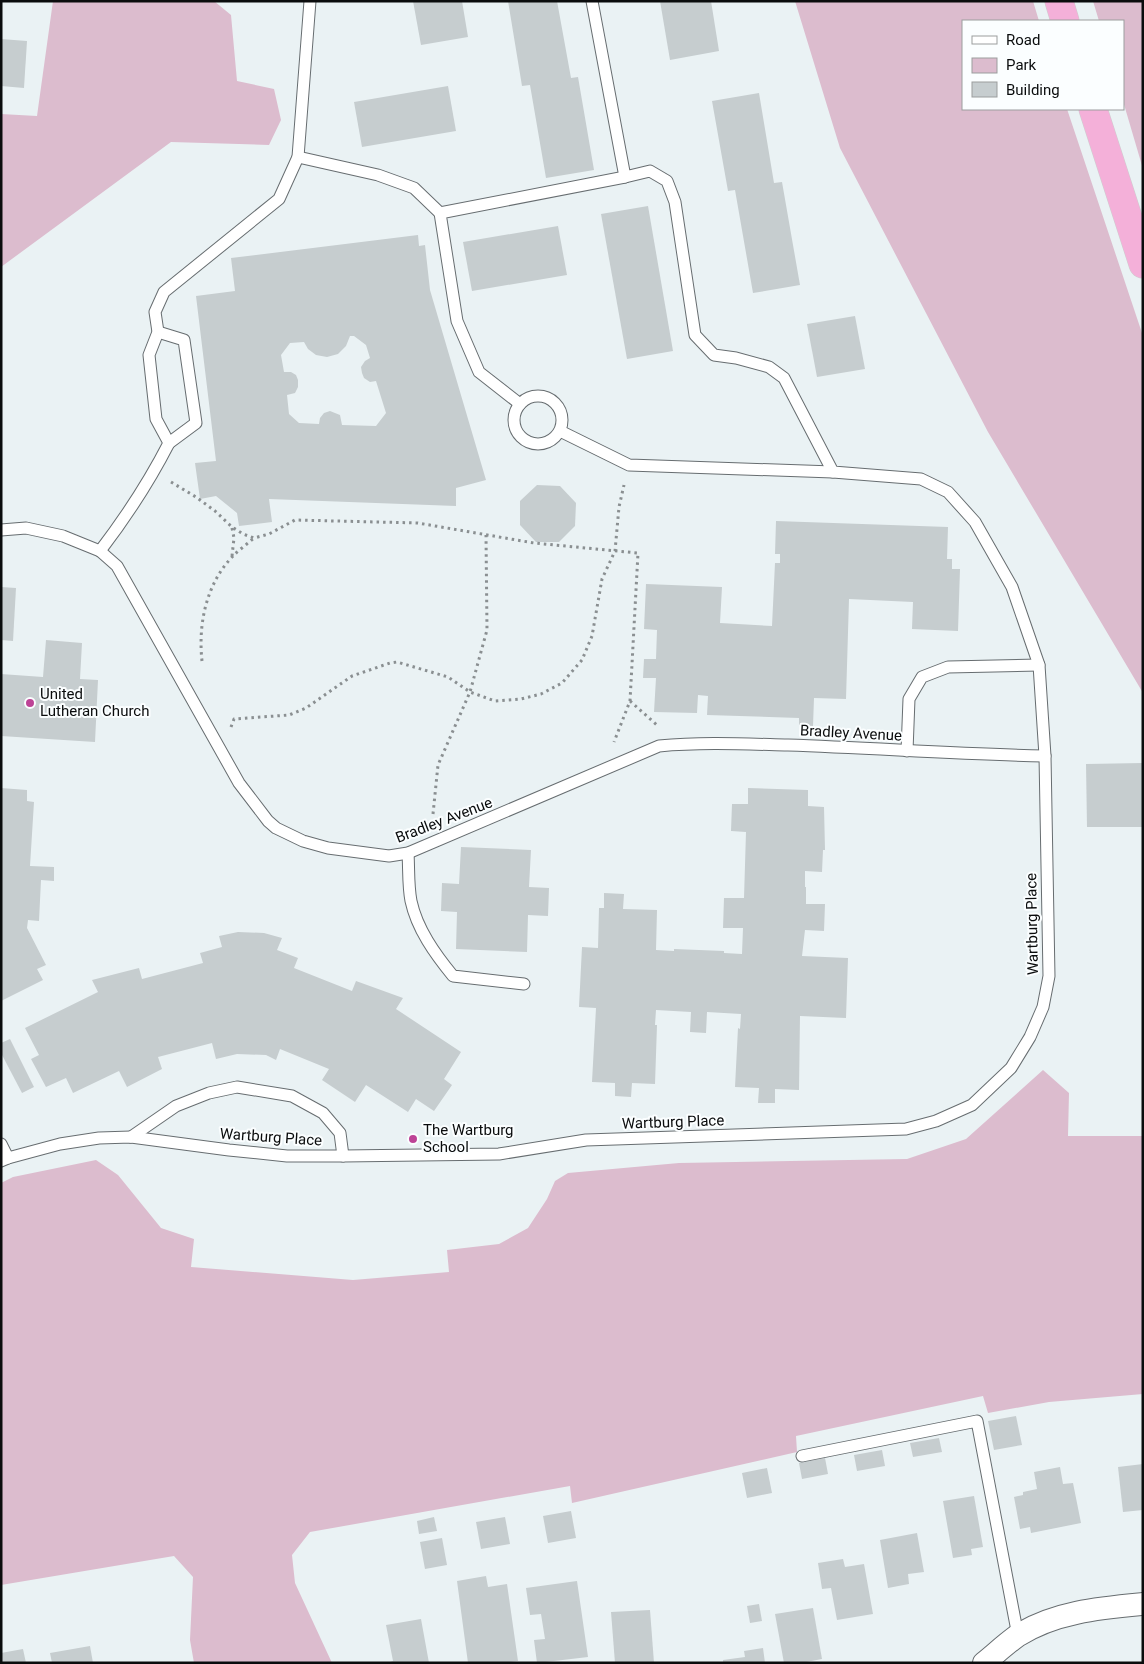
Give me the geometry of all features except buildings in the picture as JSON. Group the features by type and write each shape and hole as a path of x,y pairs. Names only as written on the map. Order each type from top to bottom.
{"highway":[{"path":"1059,1 1065,20"},
{"path":"1092,110 1143,264"}],"street":[{"path":"984,1663 1018,1636 1048,1621 1075,1613 1143,1604"}],"lane":[{"path":"169,443 156,420 148,355 158,332 155,312 164,292 279,199 298,157 310,1"},
{"path":"592,1 625,177"},
{"path":"298,157 378,175 414,188 440,213 457,320 479,372 520,404"},
{"path":"440,213 650,171 666,181 675,202 695,335 714,355 736,358 768,367 784,378 833,472"},
{"path":"100,551 131,510 154,473 169,443 196,423 184,340 158,332"},
{"path":"537,396 547,398 555,403 560,412 562,421 560,431 546,443 537,445 528,443 521,438 516,430 515,412 527,398 537,396"},
{"name":"Wartburg Place","path":"5,1160 60,1144 99,1138 131,1137 287,1156 344,1156 499,1154 586,1140 906,1129 936,1121 972,1105 1011,1068 1030,1037 1043,1007 1048,976 1045,756 1039,665 1012,587 975,522 948,492 921,479 833,472 629,465 560,431"},
{"name":"Bradley Avenue","path":"1,530 26,528 63,536 100,551 117,566 239,784 268,821 276,828 303,841 328,848 389,856 408,853 659,746 698,743 855,747 907,751 1045,756"},
{"path":"907,751 909,699 922,677 948,667 1039,665"},
{"path":"408,853 411,900 419,925 435,954 453,976 524,984"},
{"path":"131,1137 176,1106 209,1093 237,1087 292,1096 323,1113 340,1133 344,1156"},
{"path":"1,1144 5,1160"},
{"path":"802,1456 978,1421 1018,1636"}],"path":[{"path":"170,481 208,506 232,527 254,538"},
{"path":"230,728 234,719 288,715 306,708 352,676 390,662 397,662 448,677 470,692 496,701 521,699 542,694 562,683 582,660 592,636 602,579 615,551 619,507"},
{"path":"202,661 200,640 204,610 215,583 232,557 254,538 269,534 295,520 418,523 534,543 638,554 630,701 612,747"},
{"path":"232,527 234,538 232,557"},
{"path":"433,814 438,765 470,692 487,630 486,535"},
{"path":"630,701 660,728"}],"green space":[{"path":"53,1 214,1 231,15 237,81 274,89 281,120 269,145 171,142 1,267 1,114 37,116"},
{"path":"795,1 1033,1 1039,20 962,20 962,110 1067,110 1143,336 1143,693 988,432 840,148"},
{"path":"1093,1 1143,1 1143,169 1124,104 1124,20 1099,20"},
{"path":"1043,1070 1069,1093 1068,1136 1143,1136 1143,1394 1049,1402 988,1413 983,1396 796,1436 797,1452 572,1503 570,1486 310,1532 292,1555 295,1583 332,1663 194,1663 190,1640 193,1577 174,1556 1,1585 1,1183 13,1177 96,1160 118,1175 161,1228 194,1239 191,1267 353,1280 449,1272 447,1250 499,1244 528,1228 547,1199 555,1181 568,1173 679,1163 907,1159 966,1139"}],"place":[{"name":"United Lutheran Church","path":"30,703"},
{"name":"The Wartburg School","path":"413,1139"}]}
